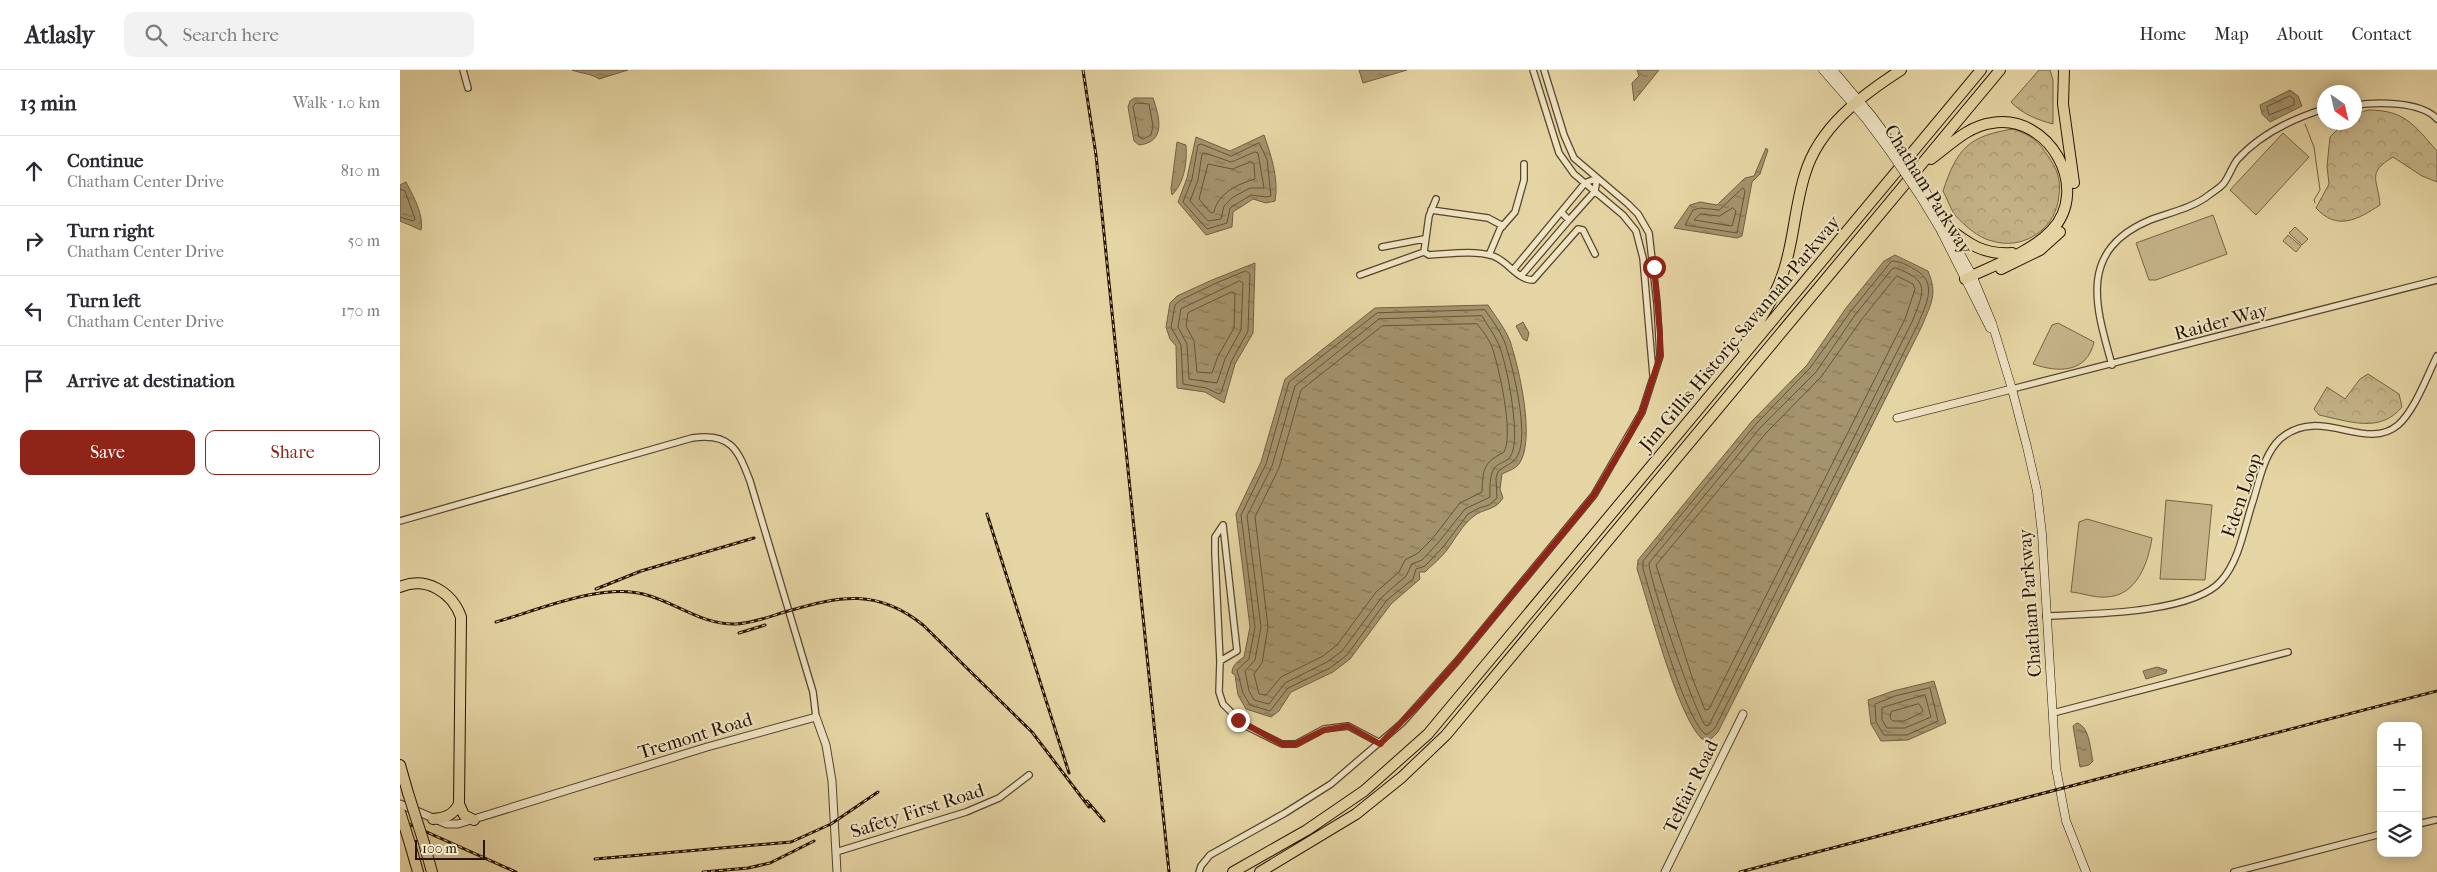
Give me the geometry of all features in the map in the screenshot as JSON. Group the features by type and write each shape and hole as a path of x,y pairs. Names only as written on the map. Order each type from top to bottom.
{"highway":[{"path":"1718,386 1742,351 1775,293 1789,253 1805,174 1819,143 1856,101 1901,70"},
{"name":"Jim Gillis Historic Savannah Parkway","path":"1233,872 1307,830 1364,791 1428,734 1981,70"},
{"name":"Jim Gillis Historic Savannah Parkway","path":"1260,872 1356,814 1402,777 1446,735 2000,70"},
{"path":"1970,280 2040,250 2058,235 2067,219 2074,192 2062,104 2064,70"},
{"path":"1918,168 1967,132 1986,124 2006,122 2031,129 2042,136 2052,146 2062,163 2068,190 2061,218 2043,239 1970,280"},
{"path":"1947,227 1969,245 1984,251 2013,253 2030,247"},
{"path":"400,587 418,583 440,590 454,602 461,617 463,627 458,740 459,804 464,815 474,820"},
{"path":"400,765 432,872"},
{"path":"433,818 448,816 455,812 459,804"},
{"path":"400,812 418,872"}],"main road":[{"name":"Chatham Parkway","path":"1823,70 1856,101"},
{"name":"Chatham Parkway","path":"1833,70 1892,148 1947,227 1994,334 2012,389 2037,491 2042,534 2056,768 2066,821 2086,872"},
{"name":"Chatham Parkway","path":"1923,194 1940,229 1970,280"}],"street":[{"path":"463,70 468,88"},
{"path":"1533,70 1559,153 1585,183 1630,222 1640,243 1653,380"},
{"path":"1199,872 1200,866 1210,855 1309,799 1331,784 1380,744 1422,701 1594,495 1642,412 1660,356 1660,334 1649,233 1638,214 1580,164 1569,148 1544,70"},
{"path":"2362,105 2400,104 2421,108 2437,119"},
{"path":"2112,365 2098,316 2096,281 2102,262 2116,240 2134,227 2204,199 2224,183 2236,161 2271,132 2298,117 2317,111"},
{"path":"1489,255 1503,226 1515,212 1524,180 1524,164"},
{"path":"1513,270 1585,183 1597,178"},
{"path":"1522,276 1595,191 1597,178"},
{"path":"1424,252 1424,239 1431,210 1436,199"},
{"path":"1431,210 1488,218 1503,226"},
{"path":"1561,212 1569,220"},
{"path":"1360,275 1424,252 1429,255 1489,255 1501,260 1527,280 1533,280 1578,229 1583,230 1595,254"},
{"path":"1382,247 1424,239"},
{"name":"Raider Way","path":"2012,389 2112,365 2437,280"},
{"name":"Eden Loop","path":"2046,616 2120,612 2160,607 2193,598 2220,582 2232,566 2265,462 2281,438 2305,426 2316,424 2375,435 2390,430 2399,424 2409,412 2437,356"},
{"path":"1897,418 2012,389"},
{"path":"400,521 692,438 707,436 724,440 736,450 750,481 813,692 816,717 826,745 832,781 836,872"},
{"path":"1220,661 1237,652 1223,525 1215,537 1220,661 1219,692 1223,704 1244,725 1270,740 1282,744 1296,744 1324,730 1348,726 1380,744"},
{"path":"2052,713 2288,652"},
{"name":"Telfair Road","path":"1665,872 1743,714"},
{"name":"Tremont Road","path":"400,804 447,824 474,820 707,747 816,717"},
{"name":"Safety First Road","path":"836,852 966,812 999,798 1029,776"},
{"path":"2422,823 2435,820"},
{"path":"2234,872 2377,835"}],"green space":[{"path":"2039,70 2050,70 2053,80 2053,124 2030,116 2011,102"},
{"path":"2368,110 2391,113 2400,116 2415,127 2437,151 2437,182 2422,176 2393,157 2376,172 2380,205 2355,219 2339,221 2324,215 2316,208 2329,184 2327,166 2330,137 2337,130 2362,130 2362,112"},
{"path":"2013,129 2026,134 2038,143 2046,153 2058,175 2059,196 2055,213 2042,230 2024,241 2003,243 1987,239 1967,227 1955,215 1943,191 1959,155 1966,147 1985,136"},
{"path":"2283,133 2309,157 2256,215 2230,190"},
{"path":"2213,215 2227,254 2156,280 2149,280 2136,243"},
{"path":"2295,227 2308,239 2302,245 2289,233"},
{"path":"2288,235 2301,246 2296,252 2283,241"},
{"path":"2058,323 2094,342 2090,352 2085,360 2070,368 2052,369 2033,364 2052,325"},
{"path":"2368,374 2399,394 2402,407 2393,415 2374,423 2363,423 2319,415 2314,409 2327,387 2345,399 2360,379"},
{"path":"2166,500 2212,505 2205,580 2160,579"},
{"path":"2087,519 2152,538 2144,567 2126,591 2106,597 2071,592 2079,522"}],"water":[{"path":"572,70 628,70 599,79"},
{"path":"1359,70 1407,70 1363,83"},
{"path":"1637,70 1659,70 1634,101 1632,83 1639,76"},
{"path":"2290,90 2298,96 2302,106 2270,122 2262,114 2260,105"},
{"path":"1134,98 1153,98 1159,121 1159,128 1154,139 1139,145 1134,141 1128,107 1130,101"},
{"path":"1264,135 1272,159 1275,176 1275,201 1266,203 1253,199 1233,212 1232,227 1206,235 1178,202 1187,178 1196,137 1230,151"},
{"path":"1177,142 1186,145 1186,158 1180,184 1172,195 1171,189"},
{"path":"1766,148 1768,150 1760,174 1752,182 1742,236 1737,238 1674,228 1690,205 1700,202 1717,205 1745,178 1754,176"},
{"path":"406,182 419,211 422,224 421,230 400,221 400,185"},
{"path":"1895,255 1928,271 1933,286 1933,293 1928,311 1718,732 1710,740 1702,739 1683,708 1665,660 1637,569 1638,560 1752,421 1807,365 1846,308 1884,261"},
{"path":"1255,263 1253,333 1235,364 1224,403 1205,392 1177,388 1176,346 1170,339 1166,327 1170,303 1177,296"},
{"path":"1488,305 1510,341 1518,368 1526,422 1524,453 1519,464 1502,474 1500,489 1503,498 1493,507 1478,513 1470,519 1442,556 1425,572 1419,572 1420,579 1391,604 1350,659 1333,672 1291,692 1279,711 1271,717 1246,709 1238,695 1235,675 1232,673 1234,665 1244,657 1250,627 1236,514 1261,462 1285,379 1375,308"},
{"path":"1523,322 1529,333 1527,341 1523,339 1516,326"},
{"path":"2157,667 2167,670 2166,673 2146,679 2143,671"},
{"path":"1934,681 1946,723 1908,740 1881,741 1871,724 1868,700 1893,691"},
{"path":"2077,723 2085,729 2093,761 2089,765 2080,767 2073,726"}],"waterway":[{"path":"2305,124 2314,147 2320,190 2314,200 2315,203"}],"railway":[{"path":"1083,70 1096,155 1169,872"},
{"path":"987,514 1069,773"},
{"path":"596,589 641,571 754,538"},
{"path":"496,622 570,599 608,592 643,594 711,621 736,624 756,621 807,606 841,599 858,598 874,600 906,613 923,625 1032,732 1089,807"},
{"path":"739,633 765,625"},
{"path":"1740,872 2437,691"},
{"path":"595,859 791,842 831,824 878,792"},
{"path":"1087,801 1104,821"},
{"path":"400,820 516,872"},
{"path":"703,872 748,868 770,863 814,841"}],"route":[{"path":"1238,720 1270,740 1282,744 1296,744 1324,730 1338,726 1348,726 1380,744 1402,723 1458,660 1594,495 1626,441 1642,412 1660,356 1654,267"}]}
